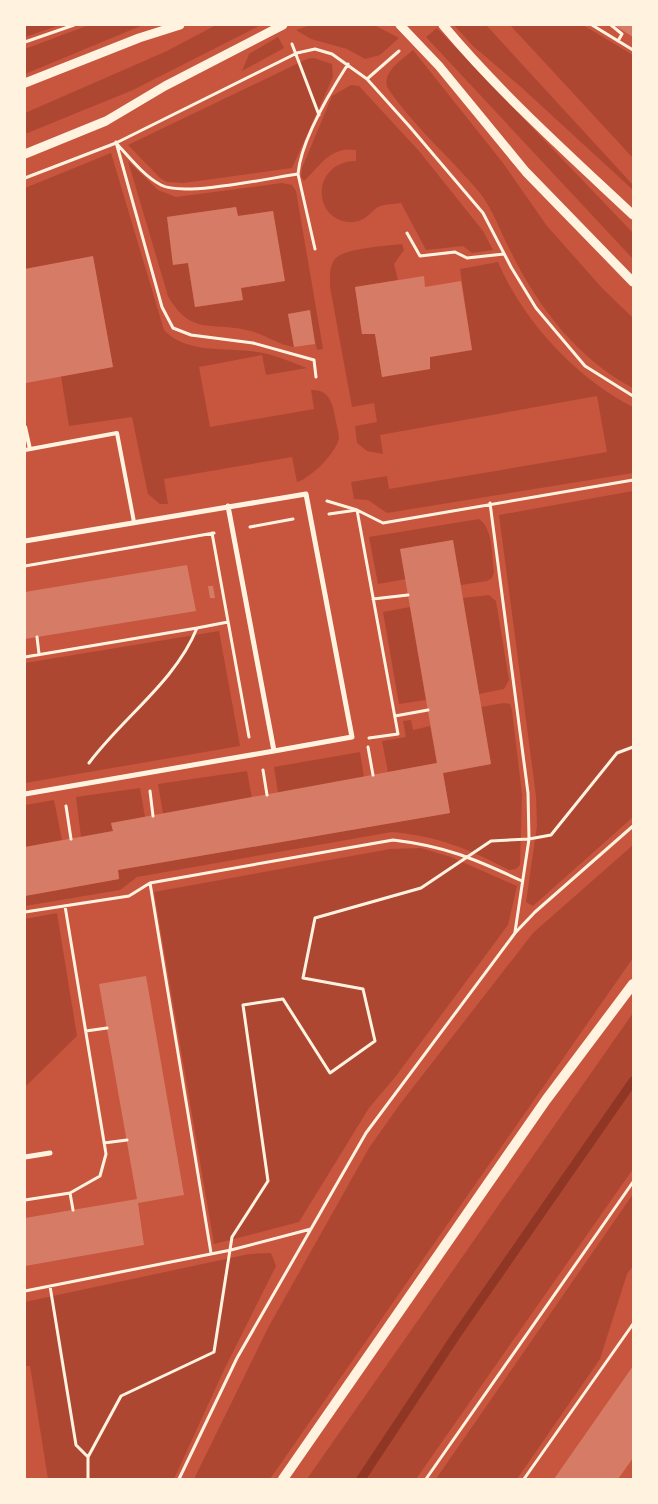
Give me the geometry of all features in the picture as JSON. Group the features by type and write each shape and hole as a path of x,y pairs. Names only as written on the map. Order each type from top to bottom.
{"main road":[{"path":"283,1479 546,1100 633,984"},
{"path":"621,1001 633,988"}],"street":[{"path":"25,84 139,38 180,25"},
{"path":"25,154 106,121 165,86 283,25"},
{"path":"400,25 439,66 526,172 633,282"},
{"path":"443,25 466,52 533,121 633,215"},
{"path":"25,541 306,494 352,737 252,756 25,794"},
{"path":"228,506 274,751"},
{"path":"25,1157 50,1153"}],"lane":[{"path":"25,427 27,450 117,433 134,522"}],"path":[{"path":"25,42 74,25"},
{"path":"592,25 633,50"},
{"path":"611,25 622,34 618,41"},
{"path":"25,178 116,143 297,53 315,50 332,54 367,79 483,213 504,254 536,308 585,366 633,396"},
{"path":"367,79 400,50"},
{"path":"297,53 319,115"},
{"path":"315,248 298,174 303,152 319,115 330,92 348,64"},
{"path":"116,143 155,181 163,186 184,190 298,174"},
{"path":"116,143 162,307 173,328 191,335 253,344 314,360 316,377"},
{"path":"406,233 420,256 455,252 467,258 504,254"},
{"path":"306,494 357,510 383,523 490,503 633,480"},
{"path":"490,503 528,793 528,840 515,934"},
{"path":"25,566 310,516 357,510"},
{"path":"357,510 398,734 366,739 373,775"},
{"path":"212,533 252,756"},
{"path":"372,599 408,595"},
{"path":"25,657 228,622"},
{"path":"77,786 96,753 119,725 169,674 190,645 197,628"},
{"path":"37,637 39,654"},
{"path":"395,716 428,710"},
{"path":"88,1479 88,1457 121,1396 214,1352 232,1238 268,1182 243,1005 283,999 330,1073 375,1041 363,989 304,978 315,918 421,888 491,841 528,840 551,835 617,753 633,747"},
{"path":"260,754 267,795"},
{"path":"147,773 153,816"},
{"path":"63,788 71,838"},
{"path":"179,1479 237,1358 366,1133 515,934 535,912 633,826"},
{"path":"25,912 129,896 150,883 393,840 429,844 469,856 522,881"},
{"path":"150,883 211,1254"},
{"path":"25,1200 70,1193 100,1176 106,1154 65,906"},
{"path":"85,1032 107,1028"},
{"path":"104,1143 127,1140"},
{"path":"426,1479 633,1182"},
{"path":"70,1193 73,1210"},
{"path":"25,1291 230,1250 311,1229"},
{"path":"50,1286 76,1445 88,1457"},
{"path":"524,1479 633,1324"}],"shaded area":[{"path":"25,25 60,25 25,37"},
{"path":"89,25 143,25 25,74 25,49"},
{"path":"216,25 261,25 133,90 25,134 25,113 167,51"},
{"path":"311,25 374,25 399,38 380,55 365,59 347,49 311,39 296,30"},
{"path":"454,25 486,25 633,185 633,190 521,87 473,46"},
{"path":"510,25 583,25 633,55 633,158"},
{"path":"437,28 633,233 633,259 426,37"},
{"path":"278,37 284,48 242,71 249,54"},
{"path":"413,50 503,163 547,226 602,288 633,318 633,388 595,363 547,312 522,274 485,200 408,115 387,87 388,76 391,71"},
{"path":"314,58 332,64 333,77 292,168 183,183 167,182 160,178 128,145 307,59"},
{"path":"351,85 359,86 419,151 483,231 493,250 472,253 463,246 426,250 401,203 378,207 364,219 356,222 339,219 329,213 324,203 322,192 324,181 330,171 341,164 356,161 356,150 339,151 333,154 321,163 304,181 301,177 302,168 332,96"},
{"path":"111,153 164,330 185,344 211,349 263,353 307,368 266,375 262,355 199,367 210,427 314,409 311,390 323,392 327,395 334,410 339,438 328,457 309,476 297,482 292,457 164,479 168,504 160,504 148,494 132,417 69,426 61,376 113,367 93,257 25,269 25,188"},
{"path":"128,161 158,190 176,197 282,183 292,185 296,191 323,349 317,350 309,311 288,314 294,347 251,331 194,322 177,309 168,296","holes":["236,207 238,216 273,211 284,281 241,288 242,300 195,307 188,263 173,264 167,217"]},
{"path":"402,244 404,250 394,264 398,280 355,287 362,334 375,334 382,377 430,369 430,357 472,350 460,269 498,262 522,305 554,346 591,380 633,407 633,473 387,513 368,500 354,499 351,482 387,476 389,489 607,452 597,396 380,435 383,454 367,451 357,443 355,426 377,422 374,403 352,407 330,287 331,266 339,256 355,250"},
{"path":"633,491 633,817 533,906 526,902 537,826 536,796 499,515"},
{"path":"479,519 487,529 491,543 494,572 492,578 487,581 461,585 452,540 401,549 406,579 378,584 369,537"},
{"path":"489,595 496,601 509,680 504,689 479,694 463,598"},
{"path":"410,607 426,700 399,704 383,612"},
{"path":"219,631 240,746 25,783 25,663"},
{"path":"504,703 510,704 512,710 522,795 520,865 516,869 509,870 466,850 438,840 392,832 137,877 120,890 25,906 25,896 119,879 118,870 450,813 443,773 491,764 481,707"},
{"path":"411,720 413,730 430,726 437,763 388,772 382,741 406,737 403,721"},
{"path":"360,752 364,777 278,793 274,767"},
{"path":"247,771 252,798 163,814 158,784"},
{"path":"140,788 145,817 111,824 113,831 81,837 76,797"},
{"path":"54,800 62,840 25,847 25,805"},
{"path":"633,845 633,958 270,1479 194,1479 269,1326 369,1148 400,1104 533,933"},
{"path":"421,848 451,857 517,886 508,925 396,1076 369,1108 299,1222 214,1244 154,892 390,849"},
{"path":"57,913 77,1036 25,1087 25,919"},
{"path":"633,1013 633,1169 416,1479 307,1479"},
{"path":"633,1194 633,1266 627,1274 600,1359 517,1479 436,1479"},
{"path":"271,1253 276,1266 224,1370 174,1479 48,1479 30,1366 25,1366 25,1302 249,1254"}],"building":[{"path":"614,25 633,25 633,37"},
{"path":"236,207 238,216 273,211 285,281 241,288 243,300 195,307 188,263 173,265 167,217"},
{"path":"93,256 113,367 26,383 25,269"},
{"path":"424,276 425,287 461,281 472,350 430,357 430,369 382,377 375,334 362,334 355,287"},
{"path":"310,310 315,344 294,347 288,314"},
{"path":"453,540 491,764 443,773 450,813 118,870 119,879 25,896 25,847 113,831 111,823 437,763 400,549"},
{"path":"187,565 196,611 25,639 25,592"},
{"path":"208,586 213,586 215,598 210,598"},
{"path":"146,976 184,1195 138,1203 144,1245 25,1266 25,1218 137,1199 99,984"},
{"path":"633,1366 633,1458 618,1479 554,1479"}],"waterway":[{"path":"361,1479 457,1334 633,1081"}]}
